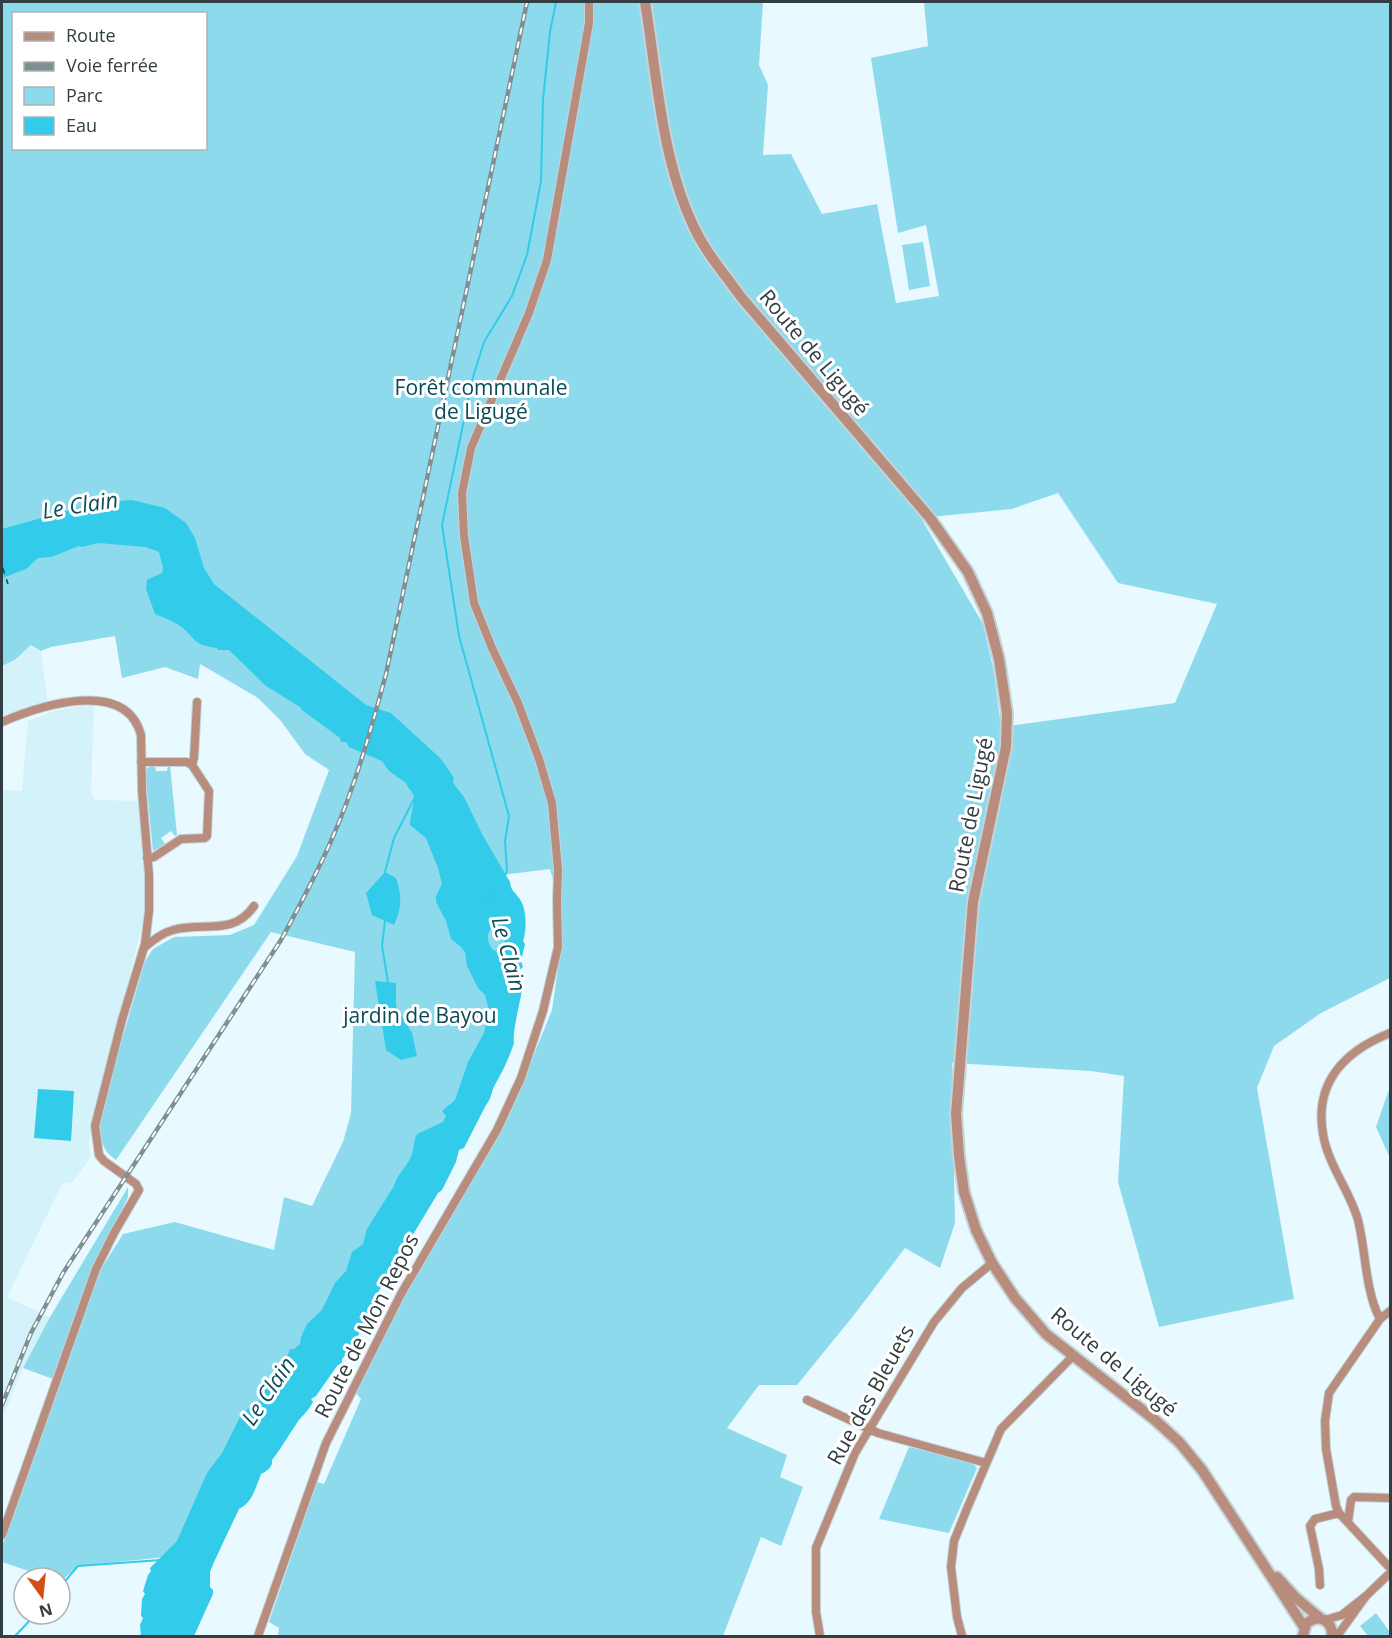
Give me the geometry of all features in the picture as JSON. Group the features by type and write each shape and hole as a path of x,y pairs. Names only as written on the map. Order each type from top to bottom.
{"street":[{"name":"Route de Mon Repos","path":"258,1636 326,1443 400,1294 497,1130 520,1078 533,1044 558,947 556,901 558,870 552,803 529,730 474,603 464,536 462,493 471,448 529,314 547,260 589,23 589,2"},
{"name":"Route de Ligugé","path":"645,2 670,159 686,208 711,259 830,403 930,518 968,572 990,624 999,658 1008,724 1002,771 973,902 956,1113 964,1192 976,1230 992,1263 1025,1312 1046,1334 1155,1420 1179,1442 1202,1470 1260,1559 1303,1632"},
{"path":"2,722 75,701 97,700 111,703 132,714 141,735 148,911 144,948 122,1020 95,1126 99,1155 136,1184 139,1190 96,1269 2,1535"},
{"path":"192,765 197,702"},
{"path":"141,762 187,762 192,765 209,791 207,836 181,839 154,857 147,858"},
{"path":"144,948 174,929 234,924 247,916 254,906"},
{"path":"1380,1319 1373,1298 1357,1218 1323,1134 1323,1108 1327,1088 1341,1062 1372,1040 1390,1033"},
{"name":"Rue des Bleuets","path":"820,1636 816,1612 816,1548 855,1453 933,1322 962,1288 992,1263"},
{"path":"1390,1311 1380,1319 1329,1393 1325,1421 1326,1449 1334,1498 1339,1513 1390,1568"},
{"path":"962,1636 953,1594 951,1567 954,1541 986,1463 1007,1422 1032,1400 1073,1356"},
{"path":"807,1400 870,1429 986,1463"},
{"path":"1348,1522 1351,1500 1354,1497 1390,1498"},
{"path":"1320,1585 1310,1526 1315,1518 1339,1513"},
{"name":"Route de Ligugé","path":"1260,1559 1296,1598 1331,1627 1332,1636"},
{"path":"1323,1619 1342,1615 1390,1573"},
{"path":"1332,1636 1340,1632 1366,1596"},
{"name":"Route de Ligugé","path":"1303,1632 1309,1621 1323,1619"}],"shaded area":[{"path":"32,645 41,651 48,704 2,716 2,666 16,659"},
{"path":"94,706 91,792 95,800 139,801 145,880 144,919 92,1126 89,1144 91,1156 73,1182 62,1184 7,1297 50,1317 23,1368 2,1419 2,790 22,791 28,721 54,711"}],"green space":[{"name":"Forêt communale de Ligugé","path":"2,2 763,2 759,65 768,85 763,155 791,154 822,214 877,204 896,303 939,296 926,225 898,233 871,58 928,46 924,2 1390,2 1390,978 1321,1013 1274,1046 1257,1088 1294,1299 1159,1327 1118,1182 1124,1076 1091,1071 952,1063 955,1223 940,1268 905,1248 797,1385 759,1385 727,1428 787,1455 780,1477 803,1487 781,1546 761,1537 723,1636 278,1636 279,1628 269,1622 317,1482 324,1484 361,1399 355,1392 409,1288 509,1116 552,1010 562,941 560,903 550,869 495,876 511,944 483,1063 186,1555 78,1566 72,1571 72,1566 14,1566 2,1562 2,1546 101,1269 123,1234 175,1222 274,1250 284,1197 312,1206 343,1142 351,1113 355,952 271,932 116,1160 106,1151 100,1128 100,1115 145,961 153,949 174,937 230,935 254,925 297,856 329,770 305,754 281,721 258,698 200,664 198,679 165,667 122,678 115,636 51,647 41,651 31,645 16,659 2,666","holes":["1058,493 1118,583 1217,604 1175,703 1001,727 994,672 983,624 921,518 1012,509"]},
{"path":"923,242 930,286 909,290 902,245"},
{"path":"153,765 156,771 167,771 170,765 177,835 175,836 171,831 161,838 165,844 153,851 145,770"},
{"path":"1390,1091 1390,1158 1376,1127"},
{"path":"128,1187 128,1197 86,1284 53,1379 23,1368 50,1317"},
{"path":"909,1447 969,1460 977,1468 949,1533 879,1519"},
{"path":"1376,1613 1390,1632 1390,1636 1368,1636 1360,1626"}],"water":[{"name":"Le Clain","path":"132,500 165,508 186,523 195,538 204,568 214,584 366,705 391,713 441,759 454,778 453,783 464,797 512,889 522,902 526,919 523,941 525,944 521,961 523,967 518,971 520,981 518,988 522,990 514,1043 506,1064 464,1148 459,1150 456,1162 442,1190 438,1193 376,1296 351,1349 316,1396 311,1399 313,1402 311,1406 272,1460 271,1467 261,1474 250,1499 239,1509 210,1572 210,1587 213,1594 194,1636 141,1636 142,1599 145,1594 143,1591 151,1571 150,1568 177,1541 207,1473 222,1453 242,1413 263,1398 266,1386 279,1365 287,1357 290,1349 300,1344 307,1324 322,1310 335,1283 346,1271 352,1252 363,1244 367,1229 410,1159 417,1134 443,1122 446,1116 442,1111 455,1100 468,1062 484,1033 489,1011 485,995 478,988 467,966 465,952 451,939 446,921 436,902 436,896 442,884 438,868 426,838 410,825 414,797 406,783 389,771 382,761 349,747 346,742 341,742 340,738 300,707 266,686 229,650 218,650 205,646 178,624 155,614 146,589 147,580 162,573 159,552 146,547 98,543 79,546 51,557 38,558 26,569 2,578 2,529 95,503","holes":["497,924 505,942 501,953 493,950 488,939 493,927"]},
{"path":"385,872 396,878 399,891 400,907 394,925 372,915 366,893"},
{"path":"375,981 396,983 396,1006 412,1033 417,1056 401,1060 386,1050"},
{"path":"38,1089 74,1091 71,1141 34,1138"}],"waterway":[{"path":"505,875 507,871 505,841 509,816 459,636 442,525 473,377 484,342 512,296 527,255 541,181 543,100 550,32 556,2"},
{"path":"385,872 394,838 414,799"},
{"path":"487,902 494,892"},
{"path":"385,921 382,946 388,982"},
{"path":"72,1573 78,1566 161,1560"},
{"path":"15,1636 25,1626"}],"ferry route":[{"path":"2,566 8,584"}],"railway":[{"path":"2,1405 31,1333 63,1273 281,940 331,841 348,800 386,674 527,2"}],"park label":[{"name":"jardin de Bayou","path":"420,1016"}]}
